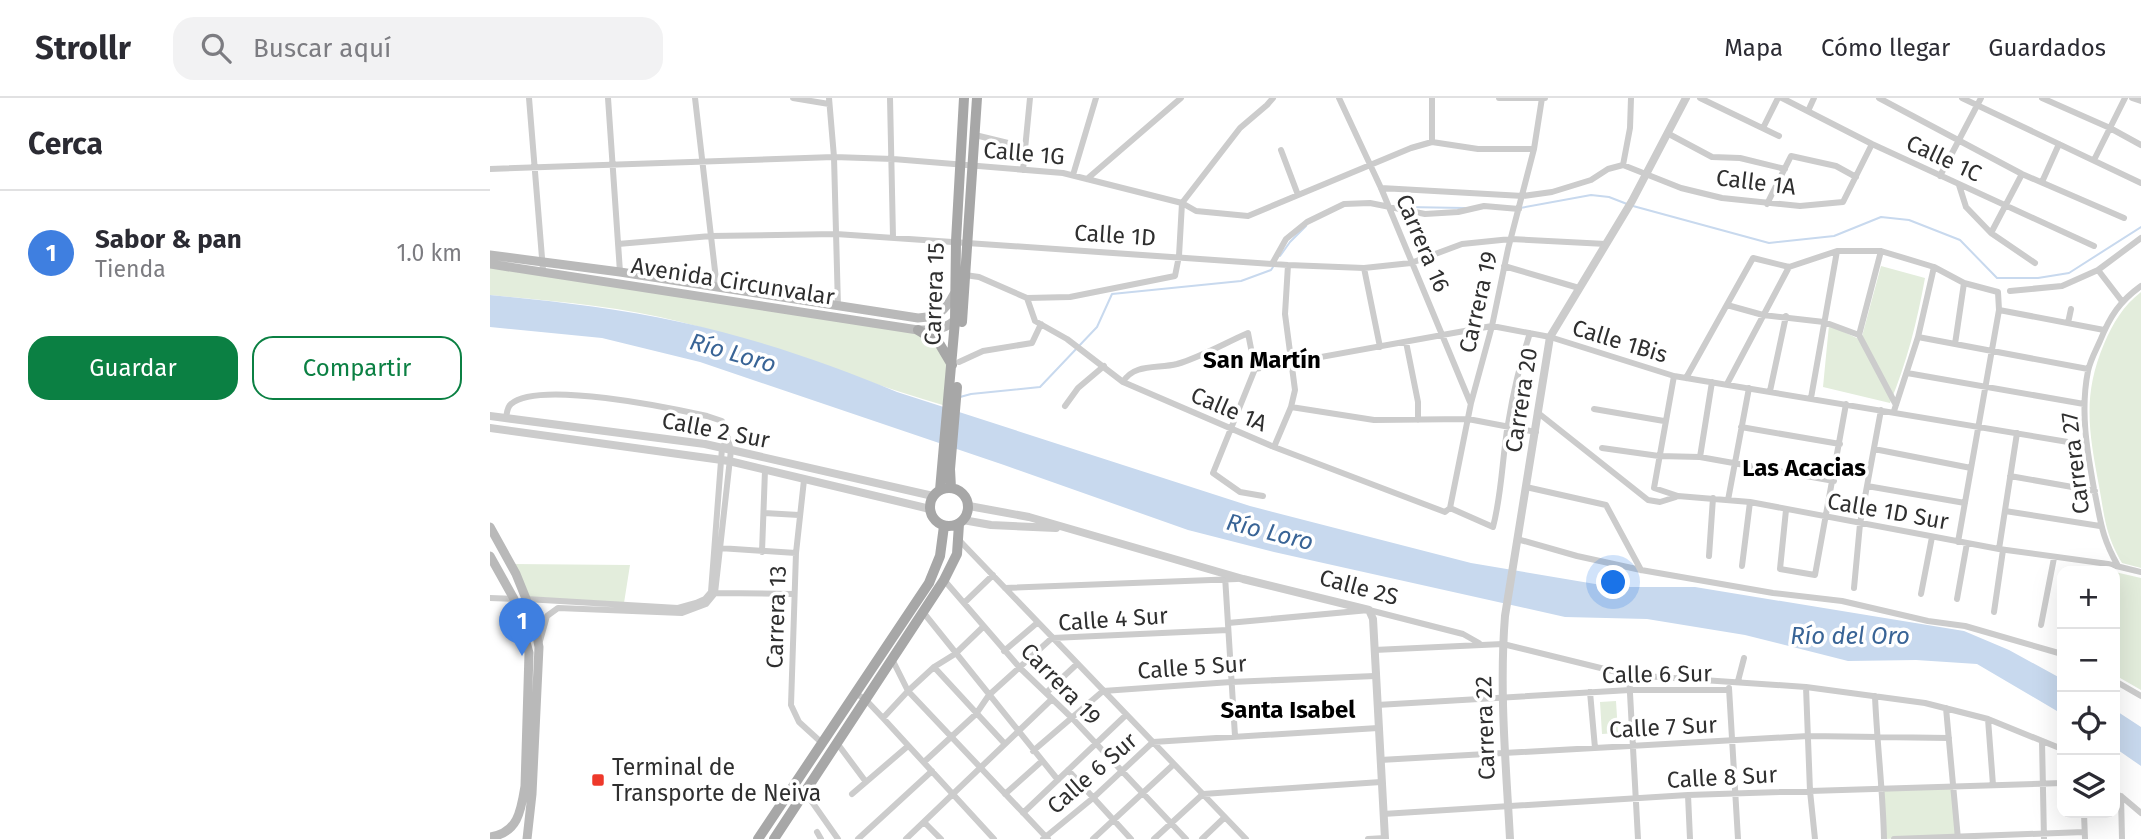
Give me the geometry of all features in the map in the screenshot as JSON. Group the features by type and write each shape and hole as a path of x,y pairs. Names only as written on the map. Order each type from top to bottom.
{"main road":[{"name":"Carrera 15","path":"955,368 956,241 964,98"},
{"name":"Carrera 15","path":"936,493 946,468 968,243 977,98"},
{"name":"Avenida Circunvalar","path":"490,255 918,330 936,330 955,321"},
{"name":"Avenida Circunvalar","path":"490,264 620,272 838,307 928,318 942,313 955,292"},
{"path":"955,321 962,310"},
{"path":"918,330 939,343 955,368"},
{"name":"Carrera 15","path":"946,468 951,488"},
{"path":"774,839 944,580 957,554 961,522 969,506 963,494 951,488 936,493 930,509 935,520 944,526 961,522"},
{"path":"758,839 929,583 940,556 944,526"},
{"path":"490,527 516,575 533,616 539,647 533,794 527,839"},
{"path":"490,556 514,599 529,653 525,786 519,818 510,830 491,838"}],"street":[{"path":"528,98 543,266"},
{"path":"608,98 620,272"},
{"path":"695,98 717,288"},
{"path":"793,98 829,101 834,158 838,307"},
{"path":"890,98 893,237"},
{"path":"1023,170 1030,98"},
{"path":"1073,175 1096,98"},
{"path":"1087,179 1181,98"},
{"path":"965,275 979,277 1027,298 1070,297 1175,276 1182,203 1240,128 1273,98"},
{"name":"Carrera 16","path":"1339,98 1381,188 1471,403"},
{"path":"1432,98 1432,142"},
{"path":"1499,98 1543,98"},
{"name":"Carrera 19","path":"1448,510 1471,403 1534,149 1543,98"},
{"path":"1272,264 1286,239 1307,222 1344,204 1370,203 1425,214 1464,211 1484,206 1520,205 1591,180 1608,169 1623,165 1630,128 1631,98"},
{"name":"Carrera 20","path":"1505,616 1550,337 1632,201 1686,98"},
{"path":"1700,98 1779,136"},
{"path":"1763,128 1780,98"},
{"name":"Calle 1C","path":"1780,98 1872,144 2094,246"},
{"path":"1808,111 1814,98"},
{"path":"1879,98 2022,174 2124,218"},
{"path":"1962,98 1979,102 2141,183"},
{"path":"2042,98 2141,145"},
{"path":"2094,160 2125,98"},
{"path":"2133,98 2141,101"},
{"path":"1940,176 1979,102"},
{"path":"1668,133 1712,157 1740,158 1785,169"},
{"path":"975,135 1025,147"},
{"name":"Calle 1G","path":"490,169 702,161 893,159 1073,175 1182,203 1196,211 1248,216 1411,148 1432,142 1478,149 1534,149"},
{"path":"1767,204 1791,156 1836,166 1856,177 1872,144"},
{"path":"2042,181 2059,144"},
{"path":"1281,150 1298,195"},
{"name":"Calle 1A","path":"1623,165 1681,188 1722,198 1800,206 1843,202 1856,177"},
{"path":"1990,233 2022,174"},
{"path":"1959,185 1966,207 1990,233 2035,263"},
{"path":"1381,188 1520,205"},
{"name":"Calle 1D","path":"618,244 711,236 836,234 1364,268 1411,263 1462,244 1511,239 1606,244"},
{"path":"2010,291 2062,286 2098,270 2141,238"},
{"path":"1811,398 1837,251"},
{"path":"1686,378 1753,258 1789,267 1837,251 1881,251 1934,267 1964,283 1998,292 1999,310 1987,386 1958,542"},
{"path":"1881,251 1858,335 1895,408"},
{"path":"1274,447 1291,407 1295,390 1285,314 1288,265"},
{"path":"1504,266 1579,288"},
{"path":"1727,384 1789,267"},
{"path":"1895,408 1917,337 1934,267"},
{"path":"1364,268 1380,346"},
{"path":"2098,270 2121,300"},
{"path":"1955,344 1964,283"},
{"name":"Carrera 27","path":"2118,566 2105,543 2100,526 2086,445 2084,404 2088,369 2104,330 2121,300 2141,286"},
{"path":"955,368 983,351 1032,343 1041,324 1035,321 1027,298"},
{"path":"1727,305 1763,314 1824,322 1858,335"},
{"path":"2068,323 2071,309"},
{"path":"1999,310 2104,330"},
{"path":"1770,391 1786,316"},
{"name":"Calle 1A","path":"1041,324 1074,344 1122,382 1274,447 1493,527"},
{"name":"Calle 1Bis","path":"1255,369 1492,326 1550,337 1674,376 1881,410 1895,408 2086,445"},
{"path":"1122,382 1132,372 1176,364 1248,333 1255,369 1213,473 1240,492 1263,496"},
{"name":"Carrera 20","path":"1493,527 1500,498 1508,426 1520,365 1530,334"},
{"path":"1917,337 2088,369"},
{"path":"1406,342 1418,402 1418,420"},
{"path":"1065,406 1078,388 1104,366"},
{"path":"1907,373 2084,404"},
{"path":"1658,456 1674,376"},
{"path":"1700,457 1712,382"},
{"path":"1728,500 1749,388"},
{"path":"506,418 508,408 513,402 529,396 557,394 595,397 707,415 722,421 728,438 711,592 706,601 678,608 526,599"},
{"path":"1786,510 1780,569 1815,575 1846,404"},
{"path":"1291,407 1374,420 1468,419 1536,432"},
{"path":"1594,409 1664,421"},
{"path":"1854,588 1860,524 1881,410"},
{"path":"1537,412 1648,500 1660,502 1678,496"},
{"name":"Calle 2 Sur","path":"490,416 726,449 936,493"},
{"path":"1741,427 1840,444"},
{"name":"Calle 2 Sur","path":"490,428 725,460 930,509"},
{"path":"1994,612 2017,433"},
{"path":"1602,448 1658,456 1700,457 1834,481"},
{"path":"1874,449 1971,468"},
{"name":"Calle 1D Sur","path":"1658,456 1654,488 1678,496 1750,502 2096,566"},
{"path":"715,593 725,460"},
{"path":"762,552 765,470"},
{"path":"2010,476 2095,492"},
{"name":"Carrera 13","path":"804,480 796,553 791,705 799,722 822,743"},
{"path":"1867,486 1965,503"},
{"path":"1526,487 1606,505 1641,570"},
{"path":"1709,556 1713,498"},
{"path":"1742,566 1750,502"},
{"path":"969,506 1028,517 1225,576"},
{"path":"2005,511 2100,526"},
{"path":"764,513 799,515"},
{"path":"961,522 1066,528"},
{"path":"1922,594 1932,537"},
{"path":"959,539 1246,839"},
{"path":"1517,539 1641,570 1773,593 1842,601 1928,621 1965,626 2057,653"},
{"path":"1957,599 1967,543"},
{"path":"719,548 796,553"},
{"path":"2041,625 2054,558"},
{"path":"2120,567 2141,572"},
{"path":"964,603 993,575"},
{"path":"1005,588 1225,576"},
{"path":"1225,576 1235,736"},
{"name":"Calle 2S","path":"1225,576 1463,634 1481,643"},
{"name":"Carrera 19","path":"944,580 1004,651 1072,718 1186,839"},
{"path":"539,647 545,621 551,612 558,608 682,613 706,601 715,593 794,594"},
{"path":"490,598 514,599"},
{"path":"1368,839 1385,838 1373,619 1369,610"},
{"name":"Calle 4 Sur","path":"924,762 976,713 989,695 1052,638 1228,626 1369,610"},
{"path":"923,612 1058,780"},
{"name":"Carrera 22","path":"1505,616 1501,699 1510,839"},
{"path":"1004,651 1037,623"},
{"path":"883,718 934,667 955,654 983,627"},
{"path":"1374,650 1503,644 1629,675 1729,686 1738,839"},
{"path":"1738,681 1744,658"},
{"path":"892,659 908,691 1045,838"},
{"path":"1046,693 1077,664"},
{"path":"934,667 1004,744"},
{"path":"1629,675 1638,799 1638,839"},
{"name":"Calle 5 Sur","path":"1103,691 1375,676"},
{"name":"Calle 6 Sur","path":"1377,705 1729,686 1738,681 1925,703 1988,719 2057,747"},
{"path":"2120,684 2141,696"},
{"path":"1806,687 1810,791 1815,839"},
{"path":"1033,751 1103,691"},
{"path":"1590,692 1595,748"},
{"path":"855,693 865,699 994,839"},
{"path":"1875,696 1884,839"},
{"path":"906,839 982,769 1004,744 1020,733 1052,699"},
{"path":"1946,708 1958,838"},
{"path":"1023,813 1126,715"},
{"path":"1988,719 1993,785"},
{"name":"Calle 6 Sur","path":"1045,838 1153,742 1378,728"},
{"name":"Calle 7 Sur","path":"1380,760 1808,736 1949,738"},
{"path":"2042,741 2044,836"},
{"path":"836,743 866,782"},
{"path":"852,794 908,746"},
{"path":"1005,794 1042,761"},
{"path":"1093,839 1174,764"},
{"path":"1068,770 1131,839"},
{"path":"858,839 932,771"},
{"path":"1154,839 1203,794 1381,782"},
{"name":"Calle 8 Sur","path":"1383,814 1688,795 2057,783"},
{"path":"804,790 838,839"},
{"path":"1688,795 1690,839"},
{"path":"2120,797 2141,813"},
{"path":"1202,839 1225,817"},
{"path":"2120,817 2122,839"},
{"path":"924,822 940,839"},
{"path":"1894,839 2085,835"}],"green space":[{"path":"490,264 918,330 948,357 946,406 748,341 658,316 490,295"},
{"path":"1881,266 1925,278 1911,342 1890,403 1823,387 1829,325 1861,340"},
{"path":"2141,292 2141,568 2122,563 2109,534 2092,448 2090,398 2097,363 2111,329 2119,315"},
{"path":"511,564 630,565 624,603 526,599"},
{"path":"2120,573 2141,578 2141,690 2120,678"},
{"path":"1616,701 1618,733 1602,734 1600,702"},
{"path":"1953,787 1958,836 1884,839 1883,790"}],"water":[{"name":"Río del Oro","path":"490,295 561,302 680,322 818,361 897,392 1250,506 1471,563 1613,587 1695,587 1964,631 2009,650 2057,676 2057,711 1977,664 1916,660 1848,661 1745,635 1647,619 1565,617 1274,552 1188,530 700,362 602,338 490,327"},
{"path":"2120,713 2141,727 2141,766 2120,751"}],"waterway":[{"path":"1520,208 1591,195 1609,197 1627,204"},
{"path":"1633,206 1769,243 1834,236 1881,217 1909,220 1960,240 1997,278 2038,278 2069,273 2141,227"},
{"path":"1405,207 1465,208"},
{"path":"1280,256 1306,226"},
{"path":"960,397 1040,387 1097,327 1112,294 1241,281 1273,267"}],"place":[{"name":"Sabor & pan","path":"522,656"},
{"name":"Terminal de Transporte de Neiva","path":"598,780"}],"district":[{"name":"San Martín","path":"1262,360"},
{"name":"Las Acacias","path":"1804,468"},
{"name":"Santa Isabel","path":"1288,710"}],"water label":[{"name":"Río Loro","path":"733,353"},
{"name":"Río Loro","path":"1270,532"}]}
